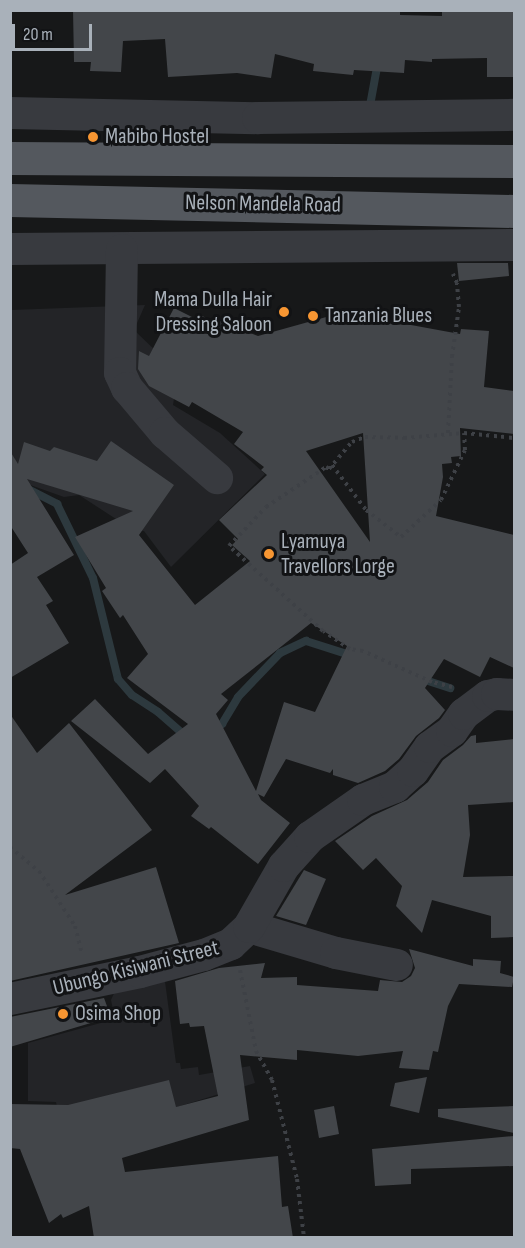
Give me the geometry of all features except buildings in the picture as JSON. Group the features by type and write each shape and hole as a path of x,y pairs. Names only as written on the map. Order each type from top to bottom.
{"main road":[{"name":"Nelson Mandela Road","path":"10,158 514,161"},
{"name":"Nelson Mandela Road","path":"10,200 514,211"}],"street":[{"path":"10,113 258,118 514,116"},
{"path":"10,249 122,250 514,245"},
{"path":"122,250 120,373 127,388 165,433 217,478"},
{"path":"397,965 244,933 297,850 310,837 363,801 395,787 413,771 430,747 452,731 464,714 501,696"},
{"name":"Ubungo Kisiwani Street","path":"10,999 140,972 204,955 244,933"}],"path":[{"path":"440,246 457,283 459,307 452,357 448,433"},
{"path":"332,465 366,510 401,537 441,500 465,450 464,433"},
{"path":"501,696 432,682 375,656 350,649 323,631 229,546 266,507 332,465 352,442 365,437 404,438 464,433 514,438"},
{"path":"10,847 39,871 75,926 90,981"},
{"path":"244,933 240,978 256,1051 272,1080 297,1179 304,1238"}],"shaded area":[{"path":"145,305 134,330 158,353 179,367 173,405 220,433 265,474 171,567 144,531 133,530 79,495 64,497 19,481 11,475 11,310"},
{"path":"164,974 176,1063 180,1063 181,1069 198,1067 199,1075 250,1066 255,1083 86,1135 60,1123 56,1102 28,1101 28,1043 115,1019 111,1000 118,984"}],"waterway":[{"path":"369,111 378,62"},
{"path":"28,489 57,504 93,578 118,679 132,695 158,712 183,734 189,733"},
{"path":"211,728 222,724 238,697 280,653 306,641 353,656"},
{"path":"419,678 450,688"}],"place":[{"name":"Mabibo Hostel","path":"93,137"},
{"name":"Mama Dulla Hair Dressing Saloon","path":"284,312"},
{"name":"Tanzania Blues","path":"313,316"},
{"name":"Lyamuya Travellors Lorge","path":"269,554"},
{"name":"Osima Shop","path":"63,1014"}]}
